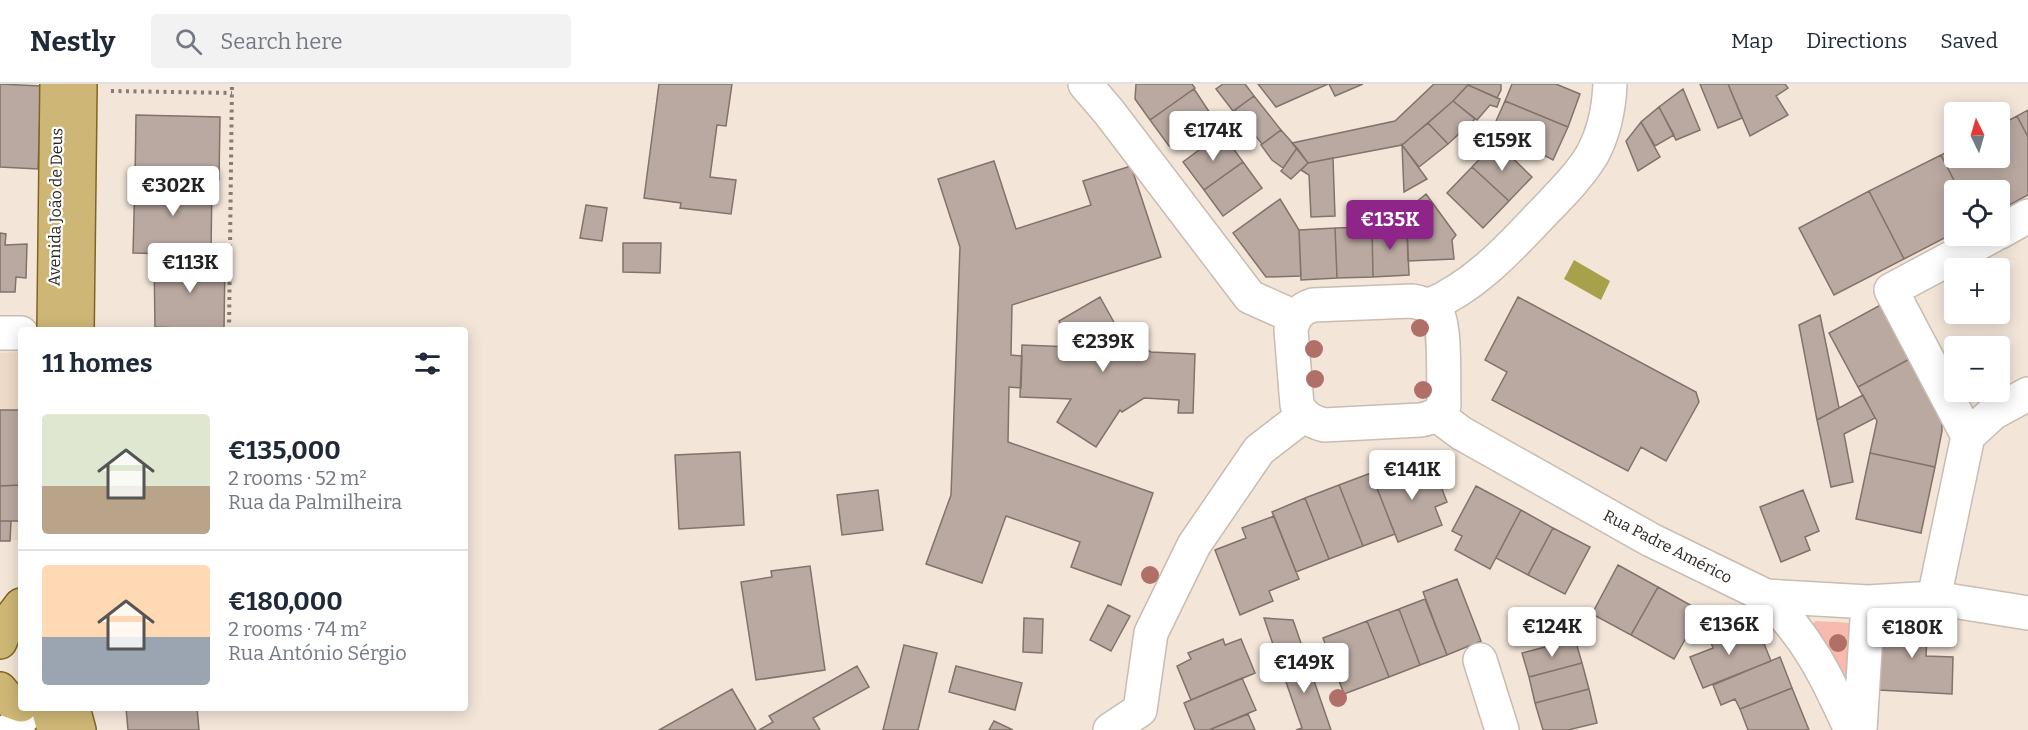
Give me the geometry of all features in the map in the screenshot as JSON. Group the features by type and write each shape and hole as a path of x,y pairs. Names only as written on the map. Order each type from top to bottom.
{"main road":[{"name":"Avenida João de Deus","path":"54,327 72,86"},
{"name":"Avenida João de Deus","path":"72,86 77,327"},
{"path":"0,642 8,622 18,609"},
{"path":"0,689 10,701 18,704"},
{"path":"49,711 54,730"},
{"path":"74,711 79,730"}],"street":[{"path":"1085,84 1109,112 1250,297 1295,317"},
{"path":"1428,306 1447,298 1468,284 1505,252 1562,193 1592,154 1605,123 1615,89"},
{"path":"2010,226 2028,216"},
{"path":"1968,436 1890,290 1973,246"},
{"path":"1412,301 1428,306 1438,314 1442,328 1444,406 1437,415 1420,420 1324,425 1312,422 1303,415 1297,405 1291,330 1295,317 1303,308 1313,305 1412,301"},
{"path":"0,333 18,333"},
{"path":"1934,598 1968,436 1993,413 2028,394"},
{"path":"1110,730 1144,720 1151,633 1194,545 1259,450 1298,420 1301,411"},
{"name":"Rua Padre Américo","path":"1437,415 1461,433 1651,540 1766,596 1868,602 1934,598 2028,613"},
{"path":"1766,596 1787,616 1807,642 1828,679 1851,730"},
{"path":"1860,730 1868,602"},
{"path":"1480,660 1502,730"},
{"path":"10,730 29,711"}],"path":[{"path":"229,327 232,84"},
{"path":"72,86 232,93"}],"shaded area":[{"path":"1574,260 1610,281 1601,300 1564,279"},
{"path":"18,352 18,540 0,540 0,353"},
{"path":"1816,621 1851,623 1847,685 1813,629 1813,623"}],"building":[{"path":"0,84 41,86 38,169 0,167"},
{"path":"659,84 732,84 726,126 717,125 710,177 736,180 731,214 680,208 681,203 644,198"},
{"path":"1136,84 1192,84 1195,88 1150,120 1135,99"},
{"path":"1223,84 1245,84 1254,96 1233,111 1216,89"},
{"path":"1258,84 1328,84 1276,107"},
{"path":"1329,84 1363,84 1335,96"},
{"path":"1434,84 1469,84 1402,145 1308,163 1292,143 1395,121"},
{"path":"1469,84 1501,84 1501,90 1497,98"},
{"path":"1512,84 1556,84 1580,94 1568,127 1505,101"},
{"path":"1700,84 1728,84 1742,118 1718,128"},
{"path":"1728,84 1785,84 1788,88 1776,96 1788,115 1750,136"},
{"path":"1468,85 1500,99 1497,107 1490,105 1477,120 1453,101"},
{"path":"1194,89 1212,116 1169,146 1150,120"},
{"path":"1683,89 1700,130 1676,140 1659,107"},
{"path":"1254,96 1281,130 1262,144 1235,110"},
{"path":"1453,101 1475,119 1448,144 1428,123"},
{"path":"1505,101 1568,127 1553,160 1493,128"},
{"path":"1659,107 1674,135 1655,146 1641,122"},
{"path":"2028,110 2028,137 2017,116"},
{"path":"136,115 220,117 219,180 135,179"},
{"path":"2017,116 2028,137 2028,195 2010,205 2010,180 1954,180 1948,168 2010,168 2010,120"},
{"path":"1641,122 1660,157 1638,171 1626,141"},
{"path":"1428,123 1448,144 1419,167 1402,145"},
{"path":"1281,130 1297,148 1283,168 1272,160 1261,145"},
{"path":"1222,133 1243,162 1204,190 1183,162"},
{"path":"1496,142 1532,177 1509,201 1472,167"},
{"path":"1402,145 1427,179 1404,192"},
{"path":"1297,148 1308,163 1291,179 1281,171"},
{"path":"1941,155 1944,168 1948,168 1954,180 1944,180 1944,238 1904,259 1869,191"},
{"path":"1333,158 1335,216 1311,217 1309,175 1301,170 1308,163"},
{"path":"994,161 1016,229 1091,205 1083,181 1131,166 1161,257 1012,305 1011,355 1022,356 1021,388 1009,387 1008,442 1153,493 1121,585 1071,567 1080,542 1006,516 982,583 926,564 951,495 960,247 938,179"},
{"path":"1243,162 1262,188 1223,216 1204,190"},
{"path":"1472,167 1509,201 1483,228 1447,193"},
{"path":"135,179 212,180 211,255 133,253"},
{"path":"1869,191 1904,259 1834,295 1799,228"},
{"path":"1426,194 1456,235 1452,240 1454,259 1408,261 1406,203 1415,203"},
{"path":"1280,199 1299,230 1301,276 1266,277 1233,233"},
{"path":"586,205 607,208 602,241 580,238"},
{"path":"1407,226 1409,275 1373,277 1372,227"},
{"path":"1372,227 1373,277 1337,278 1335,228"},
{"path":"1335,228 1337,278 1301,280 1299,230"},
{"path":"0,233 6,234 5,245 27,244 26,278 16,277 15,292 0,292"},
{"path":"623,243 661,243 660,273 623,272"},
{"path":"154,258 225,260 224,327 155,327"},
{"path":"1100,297 1121,335 1125,334 1151,352 1195,354 1193,413 1178,413 1179,400 1144,398 1122,412 1120,410 1096,447 1057,422 1071,399 1020,397 1022,345 1073,347 1059,321"},
{"path":"1518,297 1696,392 1699,402 1666,461 1641,447 1628,471 1492,400 1507,372 1485,360"},
{"path":"1886,302 1915,356 1858,387 1829,333"},
{"path":"1820,315 1839,408 1817,420 1799,325"},
{"path":"1915,356 1941,403 1942,431 1935,467 1870,453 1877,421 1858,387"},
{"path":"1863,395 1875,418 1844,434 1853,482 1831,487 1817,420"},
{"path":"0,410 18,410 18,485 0,486"},
{"path":"740,452 744,525 679,529 675,455"},
{"path":"1870,453 1935,467 1921,533 1856,519"},
{"path":"1431,461 1447,502 1435,507 1442,525 1398,542 1375,483"},
{"path":"1371,473 1395,534 1363,546 1339,485"},
{"path":"18,485 18,521 0,521 0,486"},
{"path":"1339,485 1363,546 1329,559 1305,498"},
{"path":"1476,486 1521,510 1490,569 1455,550 1462,536 1452,531"},
{"path":"878,490 883,530 842,535 837,495"},
{"path":"1803,490 1819,531 1805,537 1810,550 1781,562 1760,507"},
{"path":"1305,498 1329,559 1296,572 1272,512"},
{"path":"1521,510 1553,528 1528,575 1496,558"},
{"path":"1274,516 1299,579 1269,591 1273,601 1240,615 1215,550 1246,538 1242,528"},
{"path":"0,521 11,521 10,541 0,541"},
{"path":"1553,528 1590,547 1565,594 1528,575"},
{"path":"1618,565 1658,587 1631,635 1592,614"},
{"path":"810,566 825,670 756,680 741,582 772,577 771,571"},
{"path":"1457,579 1481,641 1447,655 1423,592"},
{"path":"1658,587 1701,611 1674,659 1631,635"},
{"path":"1425,599 1447,655 1420,665 1399,609"},
{"path":"1108,605 1130,616 1111,651 1090,640"},
{"path":"1399,609 1420,665 1389,677 1367,621"},
{"path":"1883,616 1928,618 1926,656 1953,657 1952,694 1879,690"},
{"path":"1024,618 1043,619 1042,653 1023,652"},
{"path":"1264,618 1293,620 1304,652 1279,662"},
{"path":"1367,621 1389,677 1344,694 1323,638"},
{"path":"1738,623 1746,642 1761,636 1771,661 1703,688 1690,657 1713,648 1708,635"},
{"path":"1223,639 1225,645 1241,639 1255,673 1191,700 1177,666 1191,659 1188,653"},
{"path":"1575,639 1582,663 1529,677 1522,653"},
{"path":"904,645 937,653 918,730 883,730"},
{"path":"1304,652 1331,730 1296,730 1302,728 1279,662"},
{"path":"1780,657 1792,688 1740,709 1735,699 1721,705 1713,685"},
{"path":"1582,663 1589,689 1535,703 1529,677"},
{"path":"857,666 869,687 813,718 820,730 759,730 773,722 769,716"},
{"path":"956,666 1022,683 1015,710 949,692"},
{"path":"1242,678 1256,710 1209,730 1195,730 1184,703"},
{"path":"1792,688 1809,730 1748,730 1740,709"},
{"path":"732,689 756,730 659,730"},
{"path":"1589,689 1597,723 1568,730 1543,730 1535,703"},
{"path":"126,711 197,711 199,730 128,730"},
{"path":"1248,714 1255,730 1209,730"},
{"path":"994,721 1013,730 989,730"}]}
